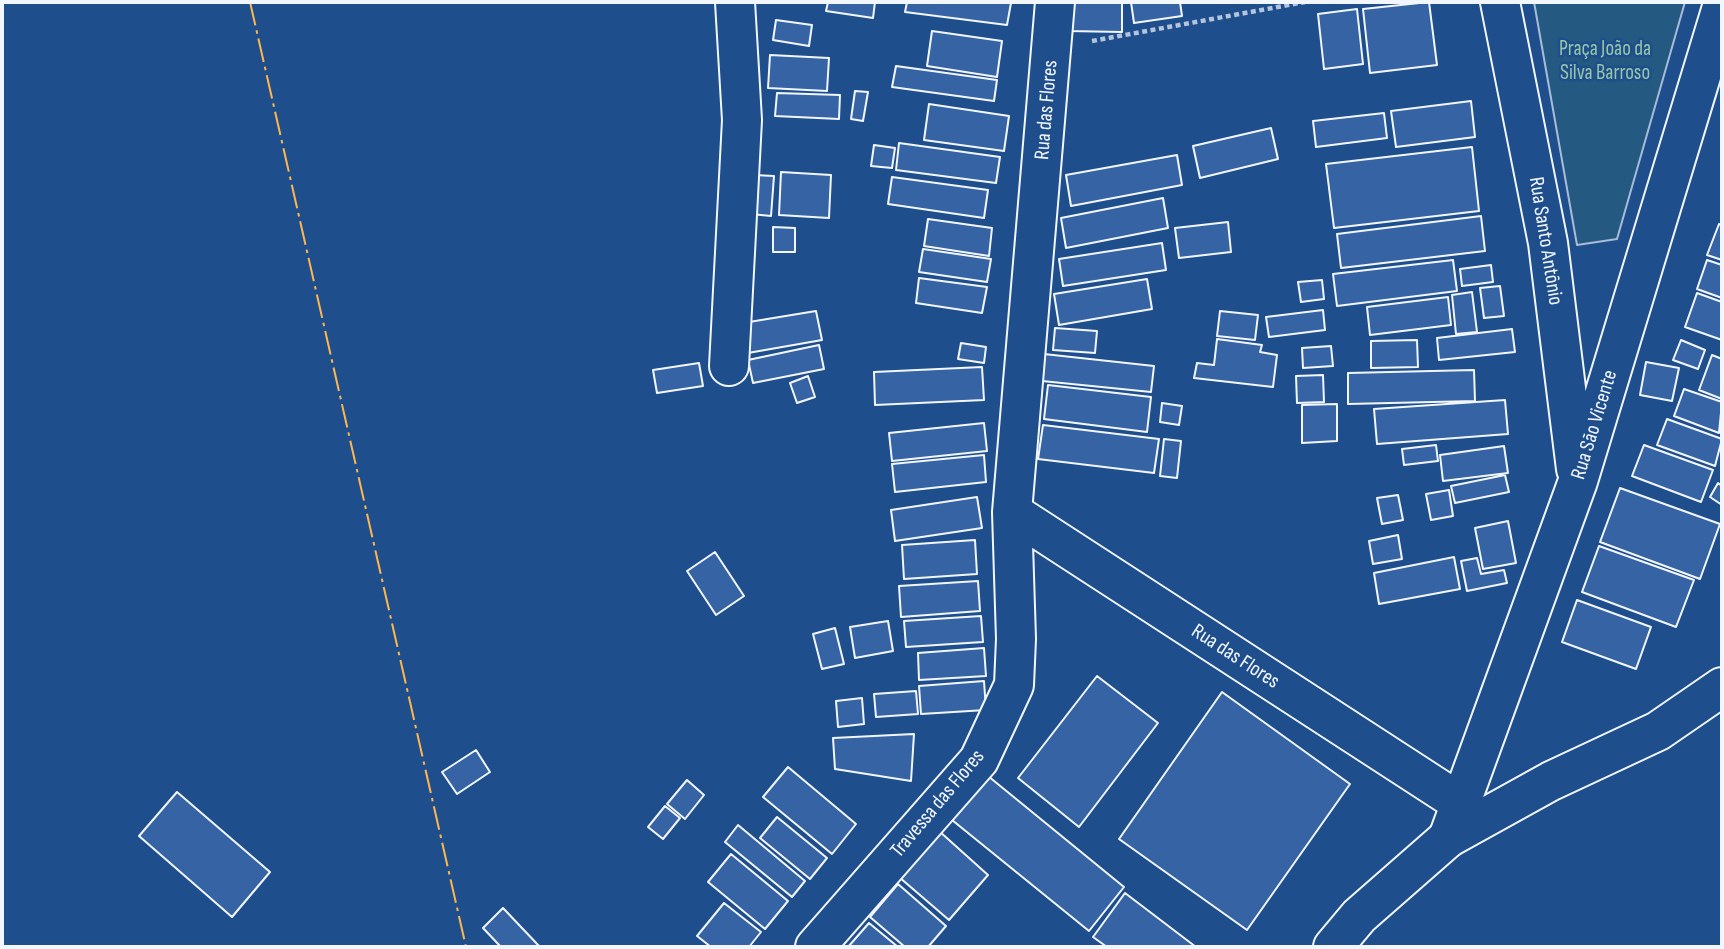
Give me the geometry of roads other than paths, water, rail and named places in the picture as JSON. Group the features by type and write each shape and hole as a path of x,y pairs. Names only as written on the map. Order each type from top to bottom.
{"street":[{"path":"729,366 742,120 735,2"},
{"name":"Rua das Flores","path":"1016,639 1012,512 1055,2"},
{"name":"Rua Santo Antônio","path":"1500,2 1548,243 1578,481"},
{"name":"Rua São Vicente","path":"1454,820 1578,481 1722,6"},
{"name":"Rua das Flores","path":"1012,512 1454,820"},
{"name":"Travessa das Flores","path":"816,947 979,760 1014,685 1016,639"},
{"path":"1333,947 1359,916 1454,820 1551,781 1658,731 1722,687"}],"park label":[{"name":"Praça João da Silva Barroso","path":"1605,62"}]}
